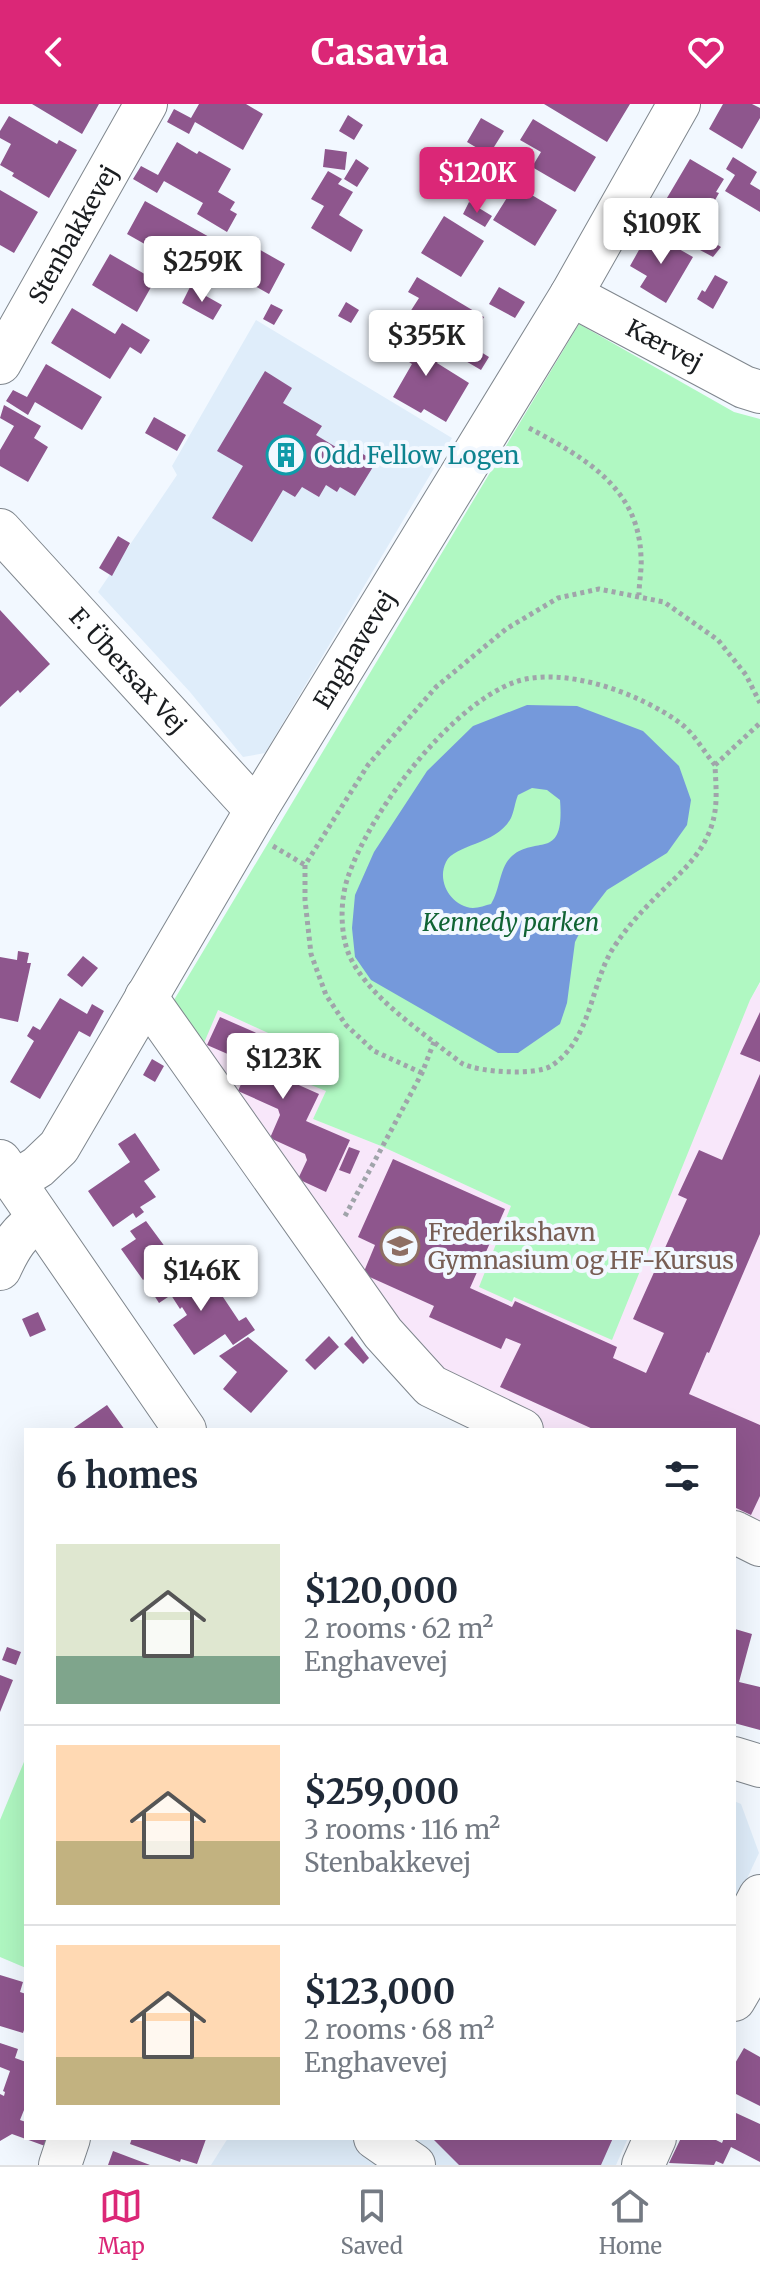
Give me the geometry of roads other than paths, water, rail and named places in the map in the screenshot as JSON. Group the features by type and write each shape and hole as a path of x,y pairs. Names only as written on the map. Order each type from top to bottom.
{"street":[{"name":"Stenbakkevej","path":"0,363 146,104"},
{"name":"Enghavevej","path":"7,1171 38,1167 59,1147 146,997 262,827 679,104"},
{"name":"Kærvej","path":"571,295 744,387 760,392"},
{"name":"F. Übersax Vej","path":"0,530 262,827"},
{"path":"146,997 383,1333 431,1386 518,1428"},
{"path":"7,1171 184,1428"},
{"path":"0,1269 9,1248 23,1230 39,1219"},
{"path":"736,1533 760,1545"},
{"path":"736,1759 760,1766"},
{"path":"736,1942 760,1896"},
{"path":"736,1997 760,1956"},
{"path":"60,2165 68,2140"},
{"path":"378,2140 414,2165"},
{"path":"643,2165 654,2140"}],"water":[{"path":"527,705 577,706 643,731 679,766 691,800 687,825 667,853 607,890 590,912 575,942 567,1003 560,1024 518,1053 498,1053 371,980 355,957 352,928 355,895 374,852 427,771 473,726","holes":["532,788 547,790 560,800 558,833 553,840 529,847 510,858 491,904 473,908 459,903 445,885 443,870 446,862 458,851 487,839 505,827 518,795"]}],"place":[{"name":"Odd Fellow Logen","path":"286,455"},
{"name":"Frederikshavn Gymnasium og HF-Kursus","path":"400,1246"}],"park label":[{"name":"Kennedy parken","path":"511,922"}]}
